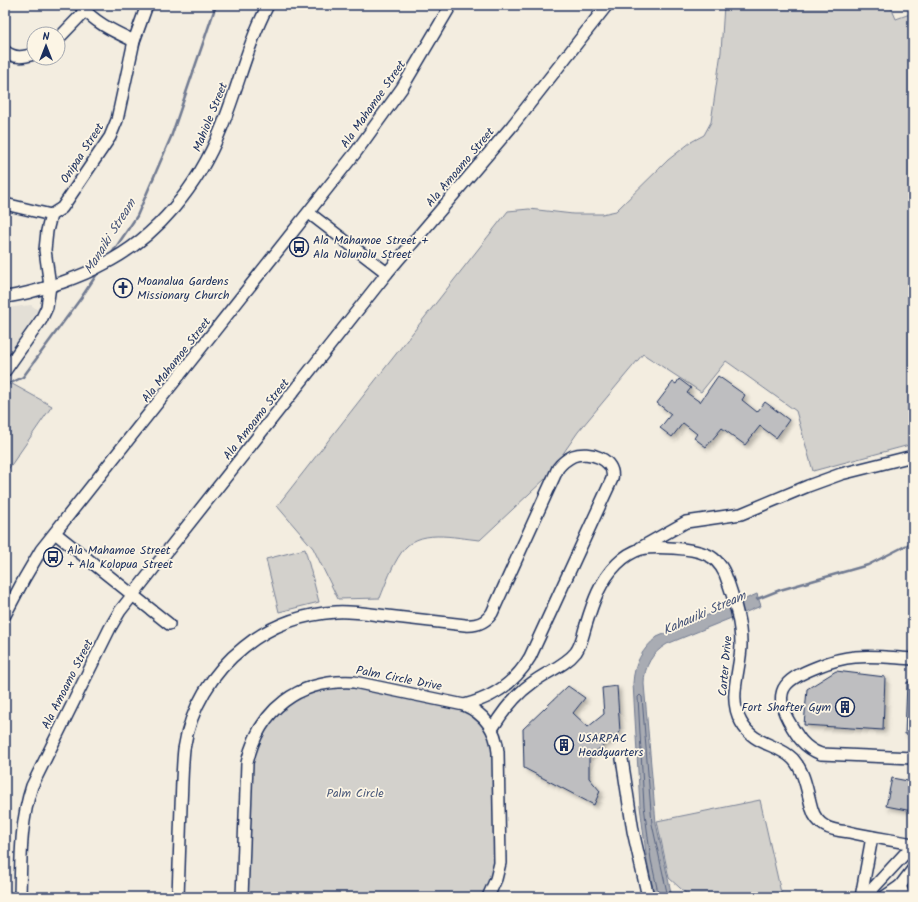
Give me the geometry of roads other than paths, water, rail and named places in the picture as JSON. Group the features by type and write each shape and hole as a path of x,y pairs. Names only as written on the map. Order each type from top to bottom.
{"street":[{"name":"Onipaa Street","path":"51,215 62,208 114,129 134,41 147,5"},
{"name":"Mahiole Street","path":"5,297 50,286 103,265 134,246 149,234 164,218 187,191 198,175 221,130 256,30 268,5"},
{"name":"Ala Mahamoe Street","path":"5,615 33,563 309,213 384,115 452,5"},
{"name":"Ala Amoamo Street","path":"20,897 22,824 27,799 110,628 120,611 387,273 512,126 607,5"},
{"path":"66,28 83,8 99,23 134,41"},
{"path":"5,51 10,55 18,57 26,56"},
{"path":"5,204 51,215 47,231 45,250 50,286 45,313 5,371"},
{"path":"309,213 387,273"},
{"path":"178,897 183,763 187,735 203,694 229,659 250,642 273,628 298,618 324,613 351,612 465,625 481,623 492,613 558,468 567,460 578,455 598,457 610,465 613,472 612,479 530,657 519,673 506,686 482,700 464,705"},
{"path":"632,552 670,530 690,521 741,514 804,487 841,474 913,456"},
{"path":"670,530 674,549"},
{"path":"55,534 169,624"},
{"name":"Carter Drive","path":"492,729 514,698 532,683 573,656 581,642 593,601 598,591 610,572 624,558 632,552 652,548 698,551 705,553 716,561 724,572 738,617 741,644 734,701 741,722 755,738 786,754 795,761 803,776 814,815 820,822 829,828 913,845"},
{"path":"913,659 865,656 839,659 793,677 786,686 782,696 783,708 797,736 805,745 815,752 821,754 913,758"},
{"name":"Palm Circle Drive","path":"242,897 247,763 257,733 268,716 293,695 312,686 344,681 464,705 482,716 492,729 498,744 501,854 496,879 488,897"},
{"path":"506,686 514,698"},
{"path":"622,759 633,831 648,897"},
{"path":"861,897 872,837"},
{"path":"865,897 913,845"},
{"path":"900,859 913,864"},
{"path":"884,897 900,886 913,868"},
{"path":"900,886 905,897"}],"water":[{"path":"757,594 761,606 667,644 653,656 645,671 644,684 656,823 672,897 655,897 647,861 640,806 633,683 637,663 643,652 657,637"}],"waterway":[{"name":"Manaiki Stream","path":"110,256 137,216 171,137 216,5"},
{"name":"Manaiki Stream","path":"5,386 23,377 99,271"},
{"name":"Kahauiki Stream","path":"757,599 780,590 868,565 913,542"}],"place":[{"name":"Ala Mahamoe Street + Ala Nolunolu Street","path":"299,247"},
{"name":"Moanalua Gardens Missionary Church","path":"123,288"},
{"name":"Ala Mahamoe Street + Ala Kolopua Street","path":"53,557"},
{"name":"Fort Shafter Gym","path":"845,707"},
{"name":"USARPAC Headquarters","path":"564,745"}],"park label":[{"name":"Palm Circle","path":"355,793"}]}
